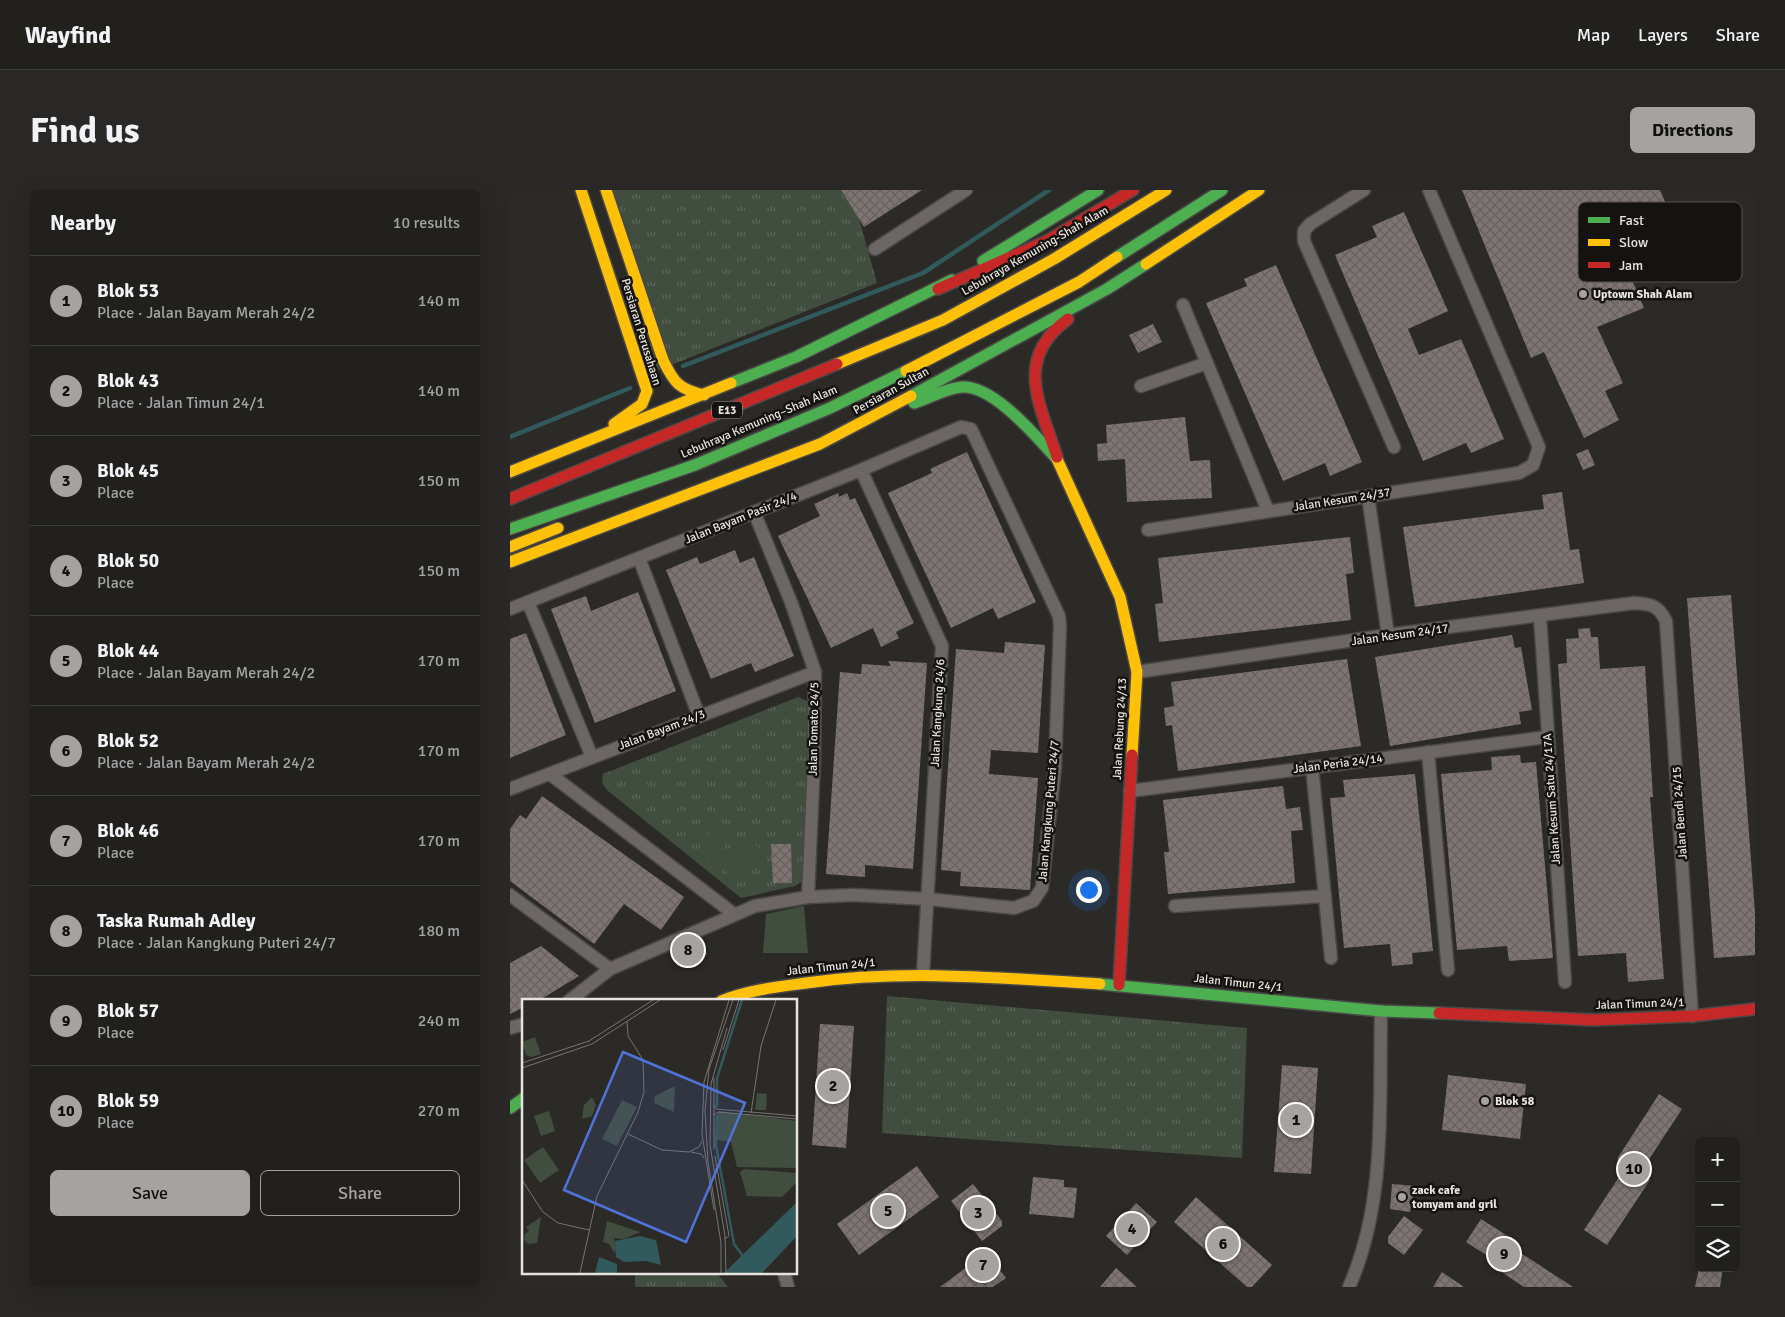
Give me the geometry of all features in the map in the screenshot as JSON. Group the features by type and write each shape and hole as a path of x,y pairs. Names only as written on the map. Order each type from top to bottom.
{"main road":[{"name":"Persiaran Perusahaan","path":"572,447 629,415 642,404 647,391 581,190"},
{"name":"Persiaran Perusahaan","path":"606,190 662,360 674,384 684,391 704,395"},
{"path":"938,289 1098,190"},
{"name":"Lebuhraya Kemuning-Shah Alam","path":"943,320 1054,259 1166,190"},
{"name":"Lebuhraya Kemuning–Shah Alam","path":"510,529 695,465 830,408 956,348 1080,282 1222,190"},
{"name":"Persiaran Sultan","path":"510,562 820,444 880,414 931,384 1107,289 1259,190"},
{"path":"510,472 796,357 938,289 1047,241 1131,191"},
{"path":"1057,459 1036,380 1036,357 1052,331 1107,289"},
{"name":"Lebuhraya Kemuning–Shah Alam","path":"510,499 943,320"},
{"path":"880,414 966,387 989,396 1014,416 1057,459"},
{"name":"Jalan Rebung 24/13","path":"1057,459 1120,597 1137,672 1119,985"},
{"path":"596,512 695,465"},
{"path":"510,547 569,523"},
{"name":"Jalan Timun 24/1","path":"731,999 841,978 923,974 1119,985 1381,1011 1594,1020 1692,1016 1755,1009"},
{"path":"510,1107 522,1099"}],"street":[{"path":"875,249 966,190"},
{"path":"1364,190 1310,224 1304,231 1304,241 1394,447"},
{"name":"Jalan Kesum 24/37","path":"1148,530 1520,473 1533,465 1539,448 1430,190"},
{"path":"1182,305 1268,512"},
{"path":"1141,386 1207,364"},
{"name":"Jalan Bayam Pasir 24/4","path":"510,609 861,470 961,427 971,429"},
{"name":"Jalan Kangkung Puteri 24/7","path":"572,999 610,970 755,906 808,896 854,895 928,899 1014,908 1032,901 1042,888 1055,766 1059,616 971,429"},
{"name":"Jalan Kangkung 24/6","path":"861,470 942,646 923,974"},
{"path":"1368,496 1388,635"},
{"name":"Jalan Tomato 24/5","path":"754,512 790,602 815,672 814,761 808,896"},
{"path":"639,558 699,716"},
{"path":"528,602 592,758"},
{"name":"Jalan Kesum 24/17","path":"1137,672 1388,635 1634,604 1652,604 1661,611"},
{"name":"Jalan Bendi 24/15","path":"1661,611 1666,621 1692,1016"},
{"name":"Jalan Kesum Satu 24/17A","path":"1540,617 1565,982"},
{"name":"Jalan Bayam 24/3","path":"510,789 815,672"},
{"name":"Jalan Peria 24/14","path":"1130,791 1547,737"},
{"path":"1428,752 1448,970"},
{"path":"1312,767 1332,958"},
{"path":"550,774 734,914"},
{"path":"510,895 610,970"},
{"path":"1175,906 1325,896"},
{"path":"1349,1287 1362,1257 1378,1169 1381,1011"},
{"path":"784,1274 788,1287"}],"green space":[{"path":"605,190 851,190 877,283 656,371"},
{"path":"798,697 807,701 812,710 803,880 795,886 741,898 607,790 602,783 603,774"},
{"path":"717,820 734,831 714,864 697,853"},
{"path":"745,838 762,849 742,882 725,871"},
{"path":"804,906 808,953 763,953 766,914"},
{"path":"887,996 1247,1028 1242,1158 882,1133"},
{"path":"635,1274 718,1274 728,1287 635,1287"}],"building":[{"path":"841,190 922,190 864,227"},
{"path":"1462,190 1660,190 1665,202 1578,202 1578,282 1633,282 1644,308 1597,327 1623,383 1605,391 1619,420 1584,438 1544,352 1531,358"},
{"path":"1404,212 1448,311 1408,329 1419,355 1461,339 1504,439 1471,453 1466,443 1423,461 1335,255 1377,237 1372,226"},
{"path":"1276,265 1362,462 1330,476 1325,463 1283,481 1206,303 1247,286 1244,279"},
{"path":"1153,324 1162,342 1138,353 1129,335"},
{"path":"1185,417 1190,461 1210,460 1212,498 1127,502 1125,459 1098,461 1097,444 1107,443 1106,425"},
{"path":"1588,449 1595,465 1583,470 1576,454"},
{"path":"967,452 1036,602 998,619 993,608 951,628 888,493 932,473 930,469"},
{"path":"1562,492 1570,550 1579,549 1584,583 1415,607 1403,527 1544,509 1542,495"},
{"path":"838,493 839,497 847,493 850,500 855,498 914,623 896,632 899,638 881,647 873,628 831,648 778,536 820,516 814,504"},
{"path":"1350,537 1354,573 1346,574 1351,620 1159,642 1155,604 1163,603 1158,558"},
{"path":"735,550 740,563 754,557 794,656 755,672 751,663 711,679 666,570 697,557 700,564"},
{"path":"638,592 676,691 595,723 551,609 586,596 591,611"},
{"path":"1731,595 1755,913 1755,955 1714,958 1687,598"},
{"path":"1590,628 1591,637 1598,637 1600,669 1645,666 1653,797 1650,797 1664,979 1628,982 1626,953 1578,956 1558,664 1567,663 1566,639 1579,638 1578,629"},
{"path":"526,633 566,735 510,758 510,639"},
{"path":"1512,635 1515,648 1521,647 1532,710 1519,712 1521,724 1390,746 1375,657"},
{"path":"1005,642 1045,645 1038,753 991,750 989,774 1038,778 1030,890 960,886 961,872 941,870 956,649 1004,653"},
{"path":"1347,659 1361,746 1178,771 1172,725 1166,726 1164,708 1174,706 1171,682"},
{"path":"888,661 927,663 913,869 865,865 865,877 826,874 840,672 861,674 862,664 891,666"},
{"path":"1520,755 1521,763 1536,762 1553,958 1509,961 1507,946 1457,950 1441,774 1492,770 1491,757"},
{"path":"1415,774 1433,951 1412,953 1413,964 1392,966 1390,944 1344,948 1330,798 1345,797 1343,780"},
{"path":"1283,786 1286,809 1300,807 1303,830 1291,831 1295,883 1168,894 1164,852 1169,852 1163,800"},
{"path":"542,796 684,897 661,930 624,904 594,944 510,881 510,829 520,815 526,819"},
{"path":"771,844 791,844 792,883 773,883"},
{"path":"699,939 707,954 678,966 672,951"},
{"path":"541,946 579,976 541,999 522,999 522,1008 510,1014 510,963"},
{"path":"820,1024 854,1026 846,1148 812,1145"},
{"path":"1282,1065 1318,1068 1311,1174 1274,1172"},
{"name":"Blok 58","path":"1448,1075 1526,1084 1520,1139 1442,1130"},
{"path":"1659,1094 1682,1109 1640,1173 1650,1180 1607,1245 1584,1230 1627,1165 1617,1159"},
{"path":"917,1166 939,1197 859,1255 837,1224"},
{"path":"1033,1177 1064,1180 1064,1187 1077,1188 1074,1218 1029,1214"},
{"path":"973,1184 1002,1221 1002,1226 982,1241 951,1201"},
{"name":"zack cafe tomyam and gril","path":"1392,1184 1415,1186 1410,1212 1390,1209"},
{"path":"1196,1197 1272,1265 1252,1287 1247,1287 1174,1222"},
{"path":"1136,1203 1157,1222 1127,1255 1106,1236"},
{"path":"1404,1216 1423,1230 1404,1255 1388,1243 1388,1237"},
{"path":"1481,1219 1514,1240 1510,1246 1573,1287 1524,1287 1494,1267 1497,1262 1466,1242"},
{"path":"987,1252 1006,1278 993,1287 940,1287"},
{"path":"1116,1268 1137,1287 1100,1287"},
{"path":"1442,1272 1464,1287 1433,1287"},
{"path":"1698,1272 1722,1272 1720,1287 1695,1287"}],"waterway":[{"path":"683,366 923,273 1049,190"},
{"path":"510,437 630,388"}],"traffic: fast":[{"path":"983,261 1098,190"},
{"path":"1117,257 1222,190"},
{"path":"911,396 1107,289 1146,264"},
{"path":"731,383 796,357 952,280"},
{"path":"510,529 695,465 830,408 906,371"},
{"path":"914,403 944,391 962,387 988,394 1027,426 1057,459"},
{"path":"1100,984 1381,1011 1439,1013"},
{"path":"510,1108 522,1099"}],"traffic: slow":[{"path":"581,190 647,391 642,404 614,424"},
{"path":"606,190 663,360 678,384 704,395"},
{"path":"837,364 943,320 1054,259 1166,190"},
{"path":"1146,264 1259,190"},
{"path":"906,371 1079,282 1117,257"},
{"path":"510,472 731,383"},
{"path":"510,562 820,444 911,396"},
{"path":"1057,459 1120,597 1137,672 1132,755"},
{"path":"510,547 558,528"},
{"path":"727,999 742,994 806,983 880,976 953,976 1100,984"}],"traffic: jam":[{"path":"938,289 1047,241 1133,190"},
{"path":"1057,457 1039,401 1036,366 1041,350 1051,334 1068,319"},
{"path":"510,499 837,364"},
{"path":"1119,985 1132,755"},
{"path":"1439,1013 1594,1020 1692,1016 1755,1009"}],"place":[{"name":"Uptown Shah Alam","path":"1583,294"},
{"name":"Taska Rumah Adley","path":"688,950"},
{"name":"Blok 43","path":"833,1086"},
{"name":"Blok 58","path":"1485,1101"},
{"name":"Blok 53","path":"1296,1120"},
{"name":"Blok 59","path":"1634,1169"},
{"name":"zack cafe tomyam and gril","path":"1402,1197"},
{"name":"Blok 44","path":"888,1211"},
{"name":"Blok 45","path":"978,1213"},
{"name":"Blok 50","path":"1132,1229"},
{"name":"Blok 52","path":"1223,1244"},
{"name":"Blok 57","path":"1504,1254"},
{"name":"Blok 46","path":"983,1265"}]}
